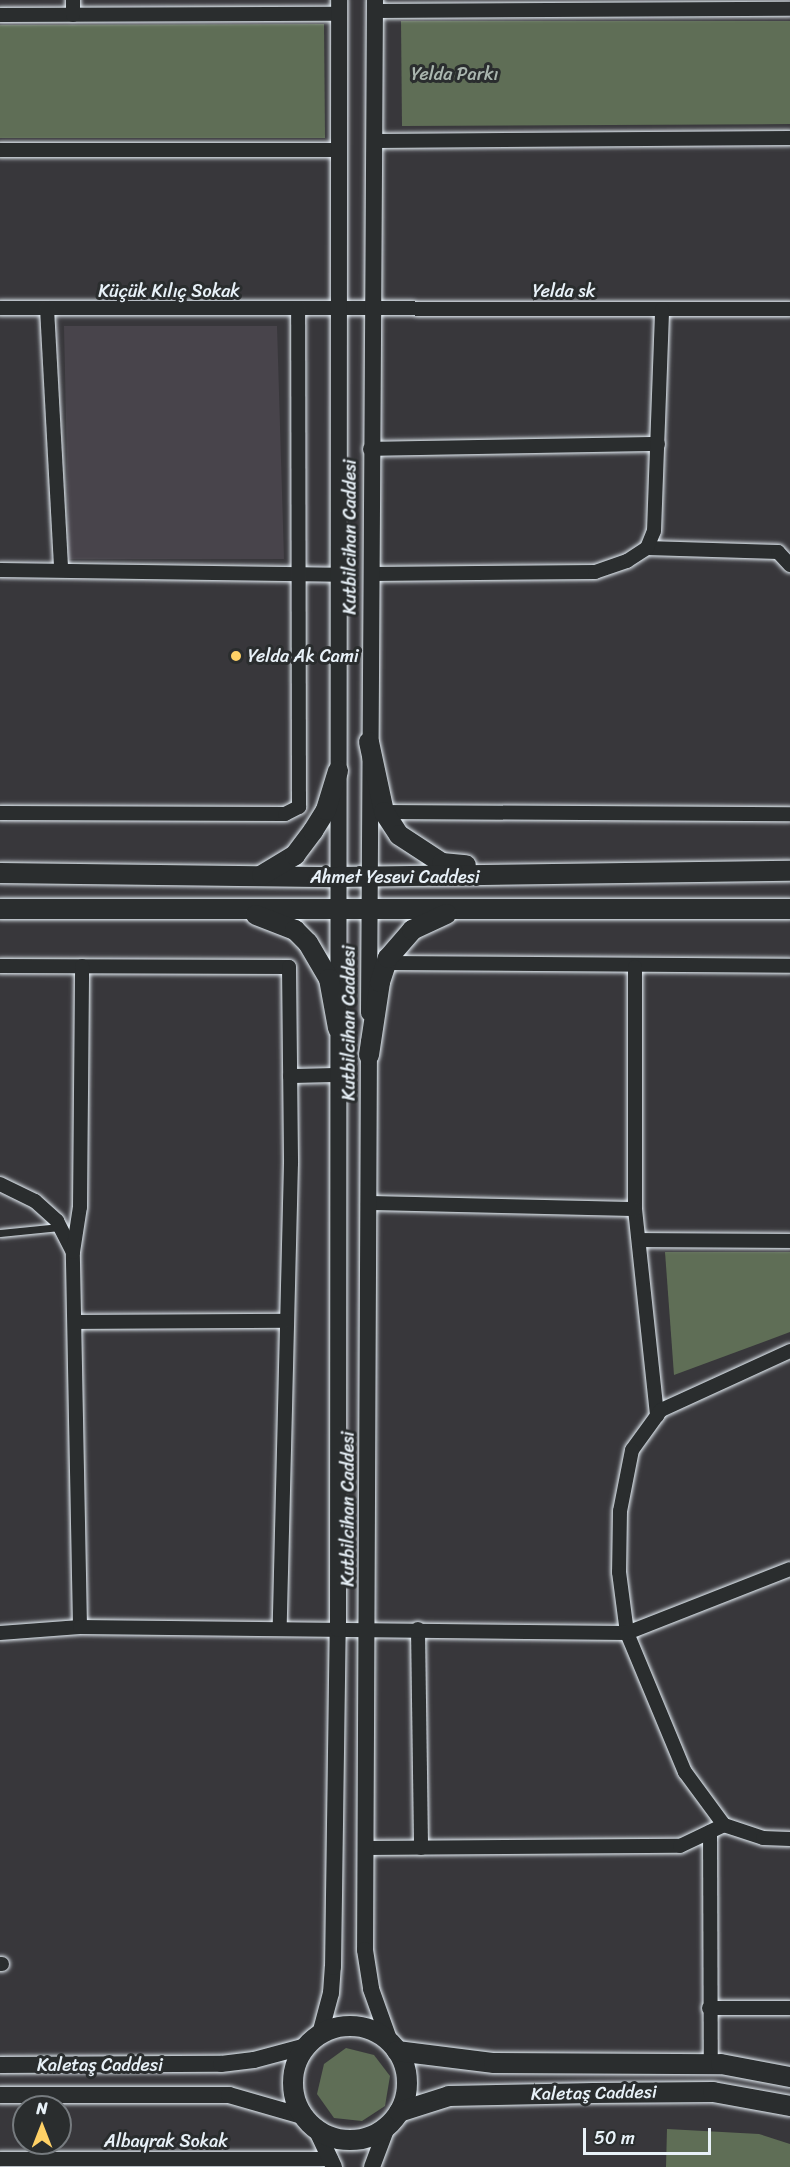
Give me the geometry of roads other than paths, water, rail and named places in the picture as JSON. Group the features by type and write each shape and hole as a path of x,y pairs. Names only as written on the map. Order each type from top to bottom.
{"main road":[{"path":"369,742 384,812 399,835 442,863 579,876"},
{"path":"257,877 277,868 300,848 326,810 338,771"},
{"name":"Ahmet Yesevi Caddesi","path":"0,873 338,877 579,876 790,871"},
{"name":"Ahmet Yesevi Caddesi","path":"0,909 369,911 790,909"},
{"path":"239,909 280,922 308,943 329,979 338,1028"},
{"path":"369,1055 386,963 400,940 412,930 456,911"},
{"path":"338,2026 357,2026 375,2031 394,2047 407,2076 406,2095 393,2120 370,2136 352,2140 333,2138 309,2123 294,2099 292,2080 313,2040 338,2026"},
{"name":"Kaletaş Caddesi","path":"394,2047 494,2063 711,2064 790,2077"},
{"name":"Kaletaş Caddesi","path":"393,2120 449,2096 713,2092 790,2106"}],"street":[{"path":"73,0 73,15"},
{"path":"375,6 790,9"},
{"name":"Kutbilcihan Caddesi","path":"375,6 368,876 367,1967 394,2047"},
{"path":"0,15 339,7"},
{"name":"Kutbilcihan Caddesi","path":"313,2040 331,1993 333,1967 338,1629 339,7"},
{"path":"375,141 790,138"},
{"path":"0,150 339,150"},
{"name":"Küçük Kılıç Sokak","path":"0,308 339,310"},
{"path":"47,308 61,570"},
{"name":"Yelda sk","path":"339,310 373,308 790,309"},
{"path":"0,813 285,814 299,807 298,309"},
{"path":"371,574 595,572 627,561 647,548 654,531 662,309"},
{"path":"370,448 658,444"},
{"path":"647,548 778,552 790,565"},
{"path":"0,570 338,575"},
{"path":"384,812 790,814"},
{"path":"386,963 635,967 790,966"},
{"path":"0,966 289,967 290,1076 280,1629"},
{"path":"80,1627 74,1252 80,1207 82,966"},
{"path":"635,967 635,1209 657,1416"},
{"path":"290,1076 338,1075"},
{"path":"0,1184 35,1201 60,1227 74,1252"},
{"path":"368,1203 635,1209"},
{"path":"639,1240 790,1241"},
{"path":"75,1322 286,1321"},
{"path":"790,1352 661,1410 632,1450 620,1511 619,1572 627,1633 685,1772 724,1825 763,1838 790,1839"},
{"path":"0,1633 80,1627 627,1633 790,1569"},
{"path":"418,1629 422,1848"},
{"path":"366,1848 680,1846 724,1825"},
{"path":"710,1832 711,2064"},
{"path":"709,2008 790,2008"},
{"name":"Kaletaş Caddesi","path":"0,2065 221,2064 254,2060 313,2040"},
{"name":"Kaletaş Caddesi","path":"0,2095 229,2095 309,2123"},
{"path":"372,2167 393,2120"},
{"path":"309,2123 333,2163"},
{"name":"Albayrak Sokak","path":"0,2159 333,2163"}],"lane":[{"path":"0,1233 60,1227"}],"place":[{"name":"Yelda Ak Cami","path":"236,656"}],"park label":[{"name":"Yelda Parkı","path":"455,74"}]}
